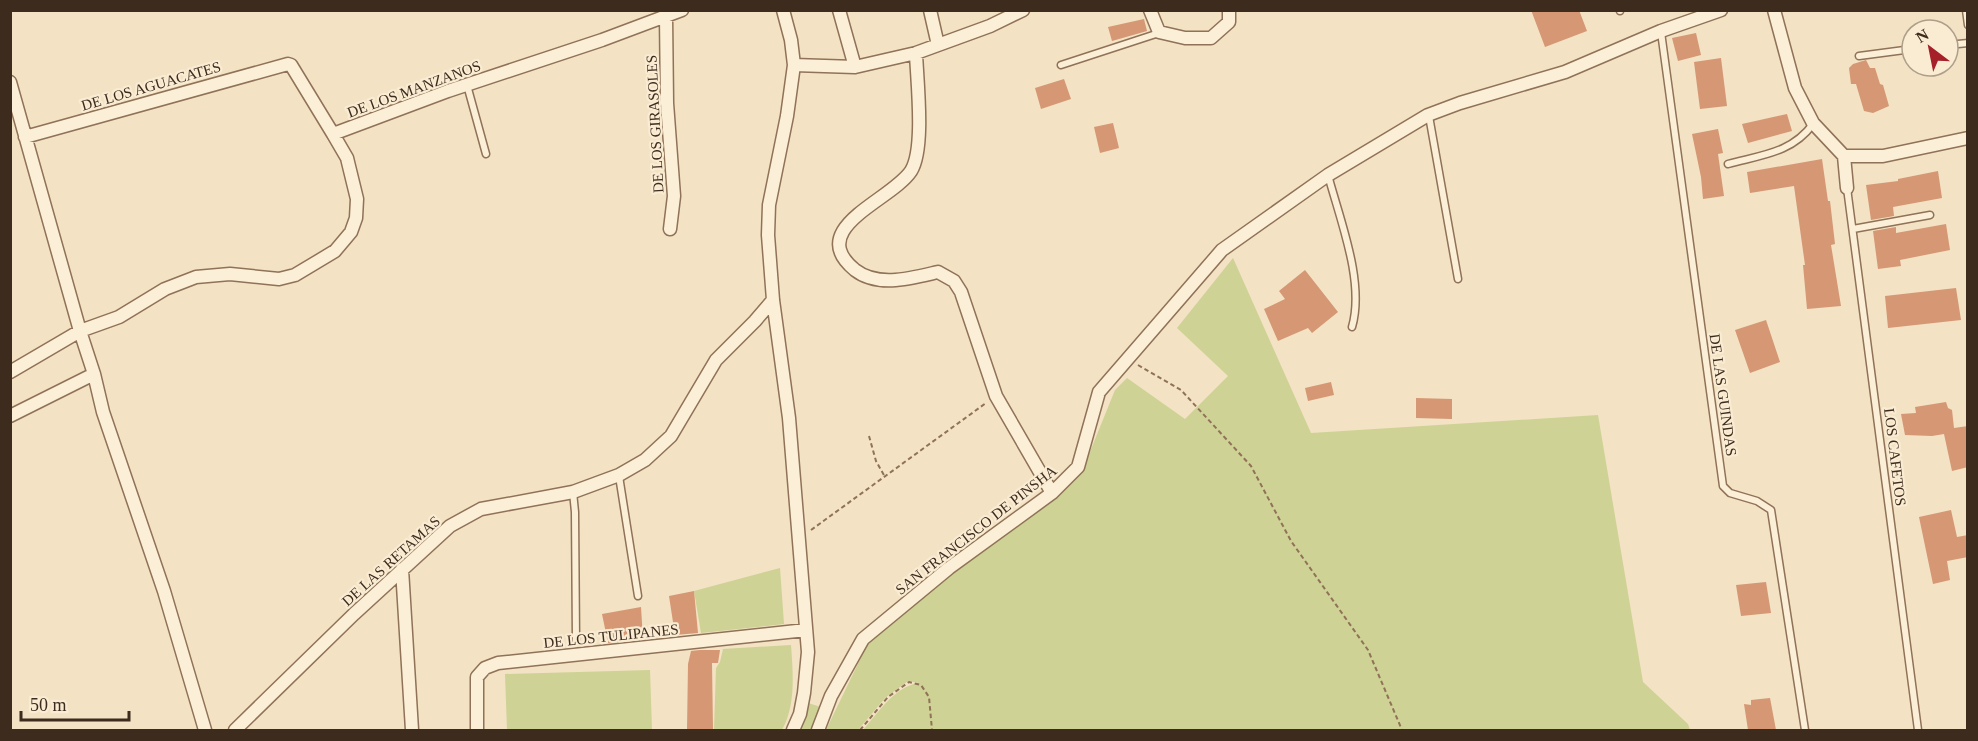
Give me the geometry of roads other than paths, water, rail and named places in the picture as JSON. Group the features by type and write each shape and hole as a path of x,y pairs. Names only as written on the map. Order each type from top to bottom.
{"street":[{"name":"DE LOS MANZANOS","path":"10,372 80,331 120,317 165,289 196,277 230,274 279,279 296,276 335,251 351,232 356,218 357,199 347,158 333,134 682,10"},
{"path":"783,10 791,40 794,66 787,116 769,205 769,266 789,418 808,652 800,714 793,730"},
{"path":"839,10 855,67"},
{"path":"930,10 938,45"},
{"path":"794,66 855,67 916,53 990,26 1023,10"},
{"path":"1150,10 1159,32 1185,38 1210,38 1229,22 1229,10"},
{"name":"SAN FRANCISCO DE PINSHA","path":"818,730 831,696 863,639 950,568 1052,493 1078,467 1099,392 1222,250 1328,175 1428,115 1460,103 1565,72 1661,31 1721,10"},
{"path":"1774,10 1795,88 1813,123 1844,156 1848,188"},
{"name":"DE LOS GIRASOLES","path":"666,16 667,103 674,196 670,229"},
{"path":"916,53 919,134 912,170 900,183 844,228 838,241 839,250 845,261 859,273 880,281 918,277 938,272 954,281 961,292 996,396 1052,493"},
{"name":"DE LOS AGUACATES","path":"25,137 285,64 291,65 333,134"},
{"path":"10,82 103,412 164,591 205,730"},
{"path":"1844,156 1883,156 1968,138"},
{"name":"DE LAS RETAMAS","path":"235,730 402,569 450,526 481,509 573,492 619,475 645,460 671,436 716,360 773,300"},
{"path":"10,416 94,374"},
{"path":"402,569 412,730"},
{"name":"DE LOS TULIPANES","path":"477,730 477,677 486,668 498,663 806,630"}],"lane":[{"path":"1966,10 1968,25"},
{"name":"DE LAS GUINDAS","path":"1661,31 1723,486 1730,493 1757,501 1771,510 1805,730"},
{"path":"1061,65 1159,32"},
{"path":"1859,56 1900,51"},
{"path":"467,85 486,154"},
{"path":"1428,115 1458,279"},
{"path":"1728,164 1784,149 1804,136 1813,123"},
{"path":"1328,175 1353,271 1357,297 1352,327"},
{"name":"LOS CAFETOS","path":"1848,188 1918,730"},
{"path":"1853,229 1930,215"},
{"path":"619,475 638,596"},
{"path":"573,492 576,641"}]}
